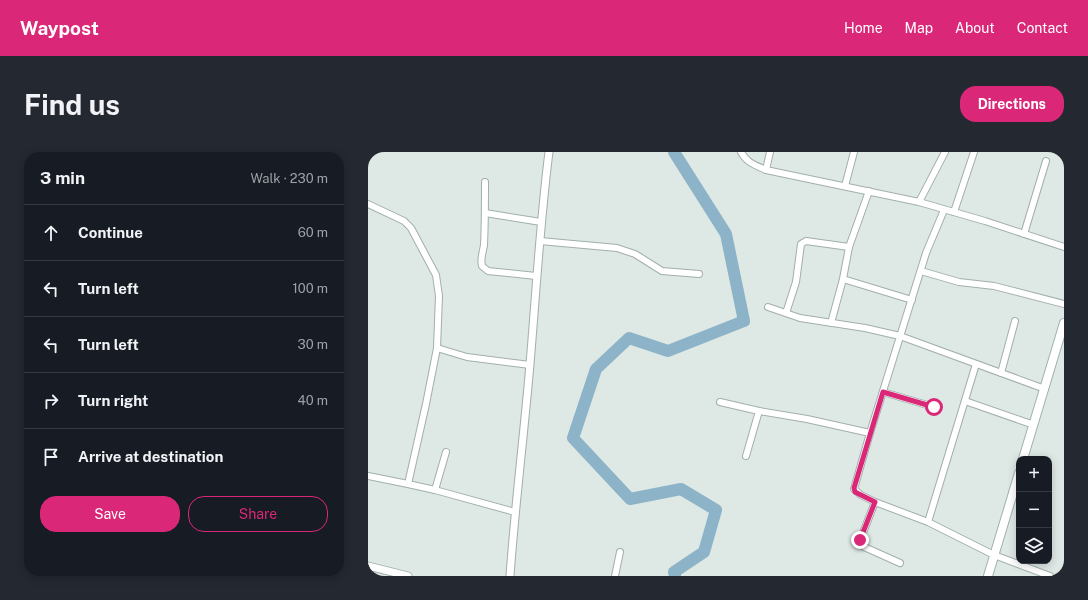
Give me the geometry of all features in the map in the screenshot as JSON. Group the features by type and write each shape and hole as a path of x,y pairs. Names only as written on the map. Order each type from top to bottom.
{"main road":[{"path":"1024,456 1064,323"},
{"path":"988,576 1016,483"}],"street":[{"path":"510,576 530,365 536,276 549,152"},
{"path":"741,152 744,158 750,163 766,170 919,202 1064,247"},
{"path":"766,170 770,152"},
{"path":"845,186 854,152"},
{"path":"919,202 945,152"},
{"path":"954,212 974,152"},
{"path":"1024,234 1046,161"},
{"path":"485,182 484,246 481,261 482,266 488,270 536,276"},
{"path":"831,323 843,279 849,248 869,191"},
{"path":"368,204 400,219 411,228 436,276 439,296 437,348 408,484"},
{"path":"944,210 926,253 854,489 861,495 875,502 928,522 994,555 1050,576"},
{"path":"485,213 541,222"},
{"path":"540,241 617,248 635,254 662,271 699,274"},
{"path":"786,313 796,282 802,242 806,241 849,248"},
{"path":"921,271 959,282 994,286 1064,304"},
{"path":"843,279 912,300"},
{"path":"768,307 800,318 865,328 900,336 1045,389"},
{"path":"1001,373 1015,321"},
{"path":"437,348 467,357 530,365"},
{"path":"928,522 976,364"},
{"path":"883,392 934,407"},
{"path":"965,401 1034,425"},
{"path":"720,402 870,433"},
{"path":"746,456 759,411"},
{"path":"435,490 446,452"},
{"path":"368,476 435,490 515,512"},
{"path":"875,502 859,543 862,546 900,563"},
{"path":"615,576 620,552"},
{"path":"368,566 408,576"}],"waterway":[{"path":"674,152 726,234 744,321 668,351 629,338 596,369 573,438 630,499 681,489 716,510 704,552 674,572 675,576"}],"route":[{"path":"860,540 875,502 855,492 854,488 883,392 934,407"}]}
